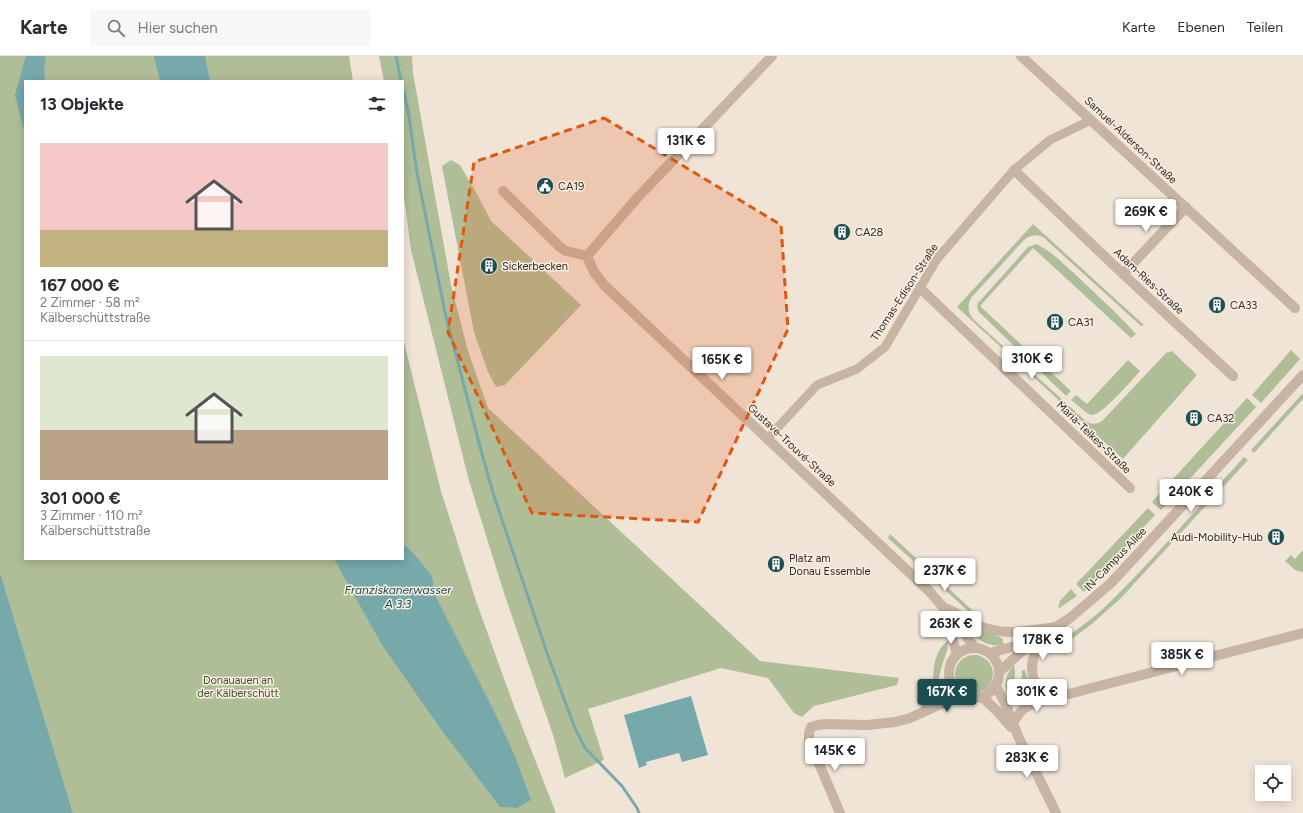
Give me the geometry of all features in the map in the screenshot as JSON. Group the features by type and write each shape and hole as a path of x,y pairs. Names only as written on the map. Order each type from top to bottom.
{"street":[{"path":"503,191 560,248 587,256 638,197 772,56"},
{"name":"Samuel-Alderson-Straße","path":"1021,56 1295,308"},
{"name":"Thomas-Edison-Straße","path":"767,439 817,386 857,369 885,347 937,259 1014,170 1050,140 1091,120"},
{"name":"Adam-Ries-Straße","path":"1014,170 1233,376"},
{"path":"1123,274 1186,207"},
{"name":"Gustave-Trouvé-Straße","path":"587,256 594,272 604,285 929,591 957,623 975,648"},
{"name":"Maria-Telkes-Straße","path":"920,288 1130,488"},
{"name":"IN-Campus Allee","path":"999,672 1032,642 1058,627 1085,607 1111,583 1303,375"},
{"name":"Gustave-Trouvé-Straße","path":"944,607 975,624 997,631 1011,633 1027,632 1058,627"},
{"name":"Gustave-Trouvé-Straße","path":"944,607 949,622 956,655"},
{"path":"1055,697 1039,691 1034,683 1031,667 1032,660 1038,648 1058,627"},
{"path":"1013,722 1022,709 1030,704 1303,633"},
{"name":"IN-Campus Allee","path":"990,653 1032,642"},
{"path":"975,648 990,653 998,665 999,679 996,686 982,698 971,698 961,695 956,691 950,680 950,667 956,655 968,649 975,648"},
{"path":"925,710 950,680"},
{"path":"996,686 1018,736 1056,813"},
{"path":"840,813 809,740 809,733 812,728 818,725 867,725 895,722 910,718 961,695"},
{"path":"982,698 1006,720 1018,736"}],"highlighted area":[{"path":"604,118 781,225 788,329 698,522 532,513 448,332 474,162"}],"green space":[{"name":"Donauauen an der Kälberschütt","path":"0,56 349,56 353,80 24,80 24,560 404,560 404,342 441,491 476,601 514,706 556,813 73,813 0,572"},
{"path":"379,56 412,56 413,73 451,285 468,351 488,408 760,661 899,678 897,685 814,706 802,717 794,713 768,678 721,668 588,709 604,760 565,778 553,735 505,596 469,481 411,250 404,197 404,80 384,80"},
{"path":"451,160 460,165 491,221 581,305 505,385 496,387 488,372 474,332 442,166"},
{"path":"1033,224 1144,325 1141,326 1043,237 1035,235 1024,240 971,298 969,309 973,319 1091,424 1102,421 1166,353 1172,351 1197,375 1123,459 957,307"},
{"path":"1036,244 1053,254 1063,263 1136,334 1131,338 1033,248 980,306 1071,391 1066,396 979,312 977,308 978,303 1028,247"},
{"path":"1291,350 1300,359 1261,403 1252,395"},
{"path":"1128,360 1140,371 1102,410 1092,415 1071,400 1076,395 1087,404"},
{"path":"1303,393 1303,399 1254,453 1251,450"},
{"path":"1247,398 1256,407 1161,510 1152,502"},
{"path":"1244,457 1248,460 1121,598 1093,623 1057,650 1055,648 1061,642 1101,611 1125,587"},
{"path":"1148,508 1155,515 1084,592 1076,584"},
{"path":"890,534 972,610 973,615 888,538"},
{"path":"1303,550 1302,572 1295,570 1285,561 1291,555 1295,559"},
{"path":"1071,589 1077,596 1058,609 1060,601"},
{"path":"975,628 1002,638 1004,645 994,645 981,641 970,631"},
{"path":"948,641 947,651 939,679 935,687 933,686 933,673 935,661 943,645"},
{"path":"974,655 984,658 990,664 993,674 990,684 984,690 974,693 964,690 958,684 955,674 958,664 964,658"},
{"path":"1014,665 1014,682 1008,697 1006,680 1011,668"},
{"path":"1022,670 1025,670 1031,690 1027,692 1021,689"}],"water":[{"path":"26,56 46,56 44,70 45,80 24,80 24,131 15,95"},
{"path":"154,56 205,56 210,80 160,80"},
{"name":"Franziskanerwasser A 3.3","path":"404,545 415,555 432,576 435,595 495,713 515,756 531,800 517,808 500,807 440,728 382,645 335,560 404,560"},
{"path":"0,572 73,813 0,813"},
{"path":"691,696 708,755 682,762 679,753 646,762 647,765 639,768 624,715"}],"waterway":[{"path":"396,56 401,80"},
{"path":"404,93 409,116 417,173 446,317 493,493 546,650 574,726 585,748 622,786 639,813"}],"place":[{"name":"CA19","path":"545,186"},
{"name":"CA28","path":"842,232"},
{"name":"Sickerbecken","path":"489,266"},
{"name":"CA33","path":"1217,305"},
{"name":"CA31","path":"1055,322"},
{"name":"CA32","path":"1194,418"},
{"name":"Audi-Mobility-Hub","path":"1276,537"},
{"name":"Platz am Donau Essemble","path":"776,564"}]}
